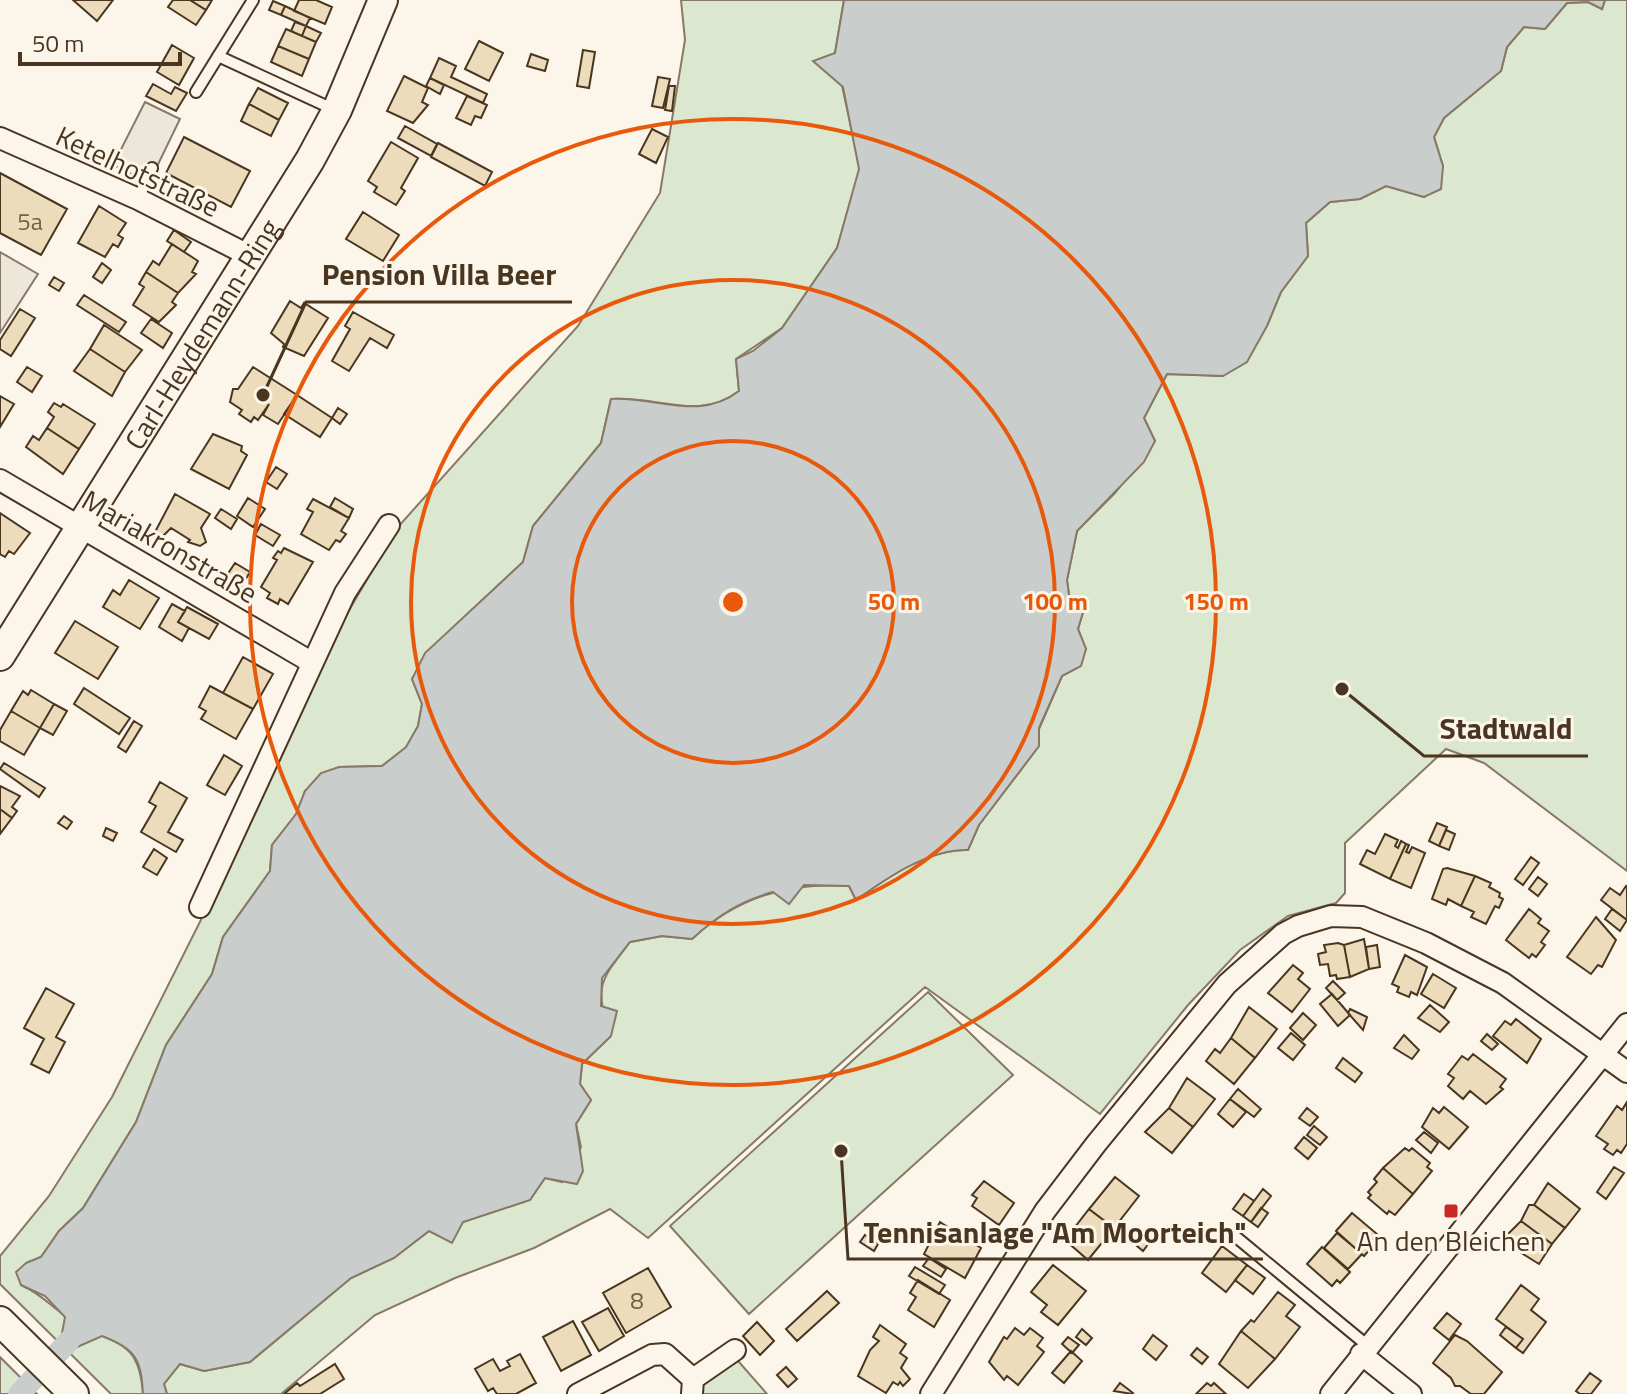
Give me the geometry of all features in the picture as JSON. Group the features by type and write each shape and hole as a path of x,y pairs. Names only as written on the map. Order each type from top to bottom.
{"main road":[{"name":"Carl-Heydemann-Ring","path":"0,656 252,257 337,110 383,0"},
{"path":"0,1321 74,1394"}],"street":[{"name":"Ketelhotstraße","path":"0,138 138,199 252,257"},
{"name":"Mariakronstraße","path":"0,480 311,662"},
{"path":"200,907 345,593 389,525"},
{"path":"931,1394 1045,1211 1096,1144 1227,984 1283,934 1298,926 1331,916 1362,917 1426,943 1503,983 1627,1072"},
{"path":"1331,1394 1627,1024"},
{"path":"578,1394 652,1355 665,1354 692,1386 735,1350"},
{"path":"1365,1350 1411,1394"}],"lane":[{"path":"196,92 253,0"},
{"path":"218,56 337,110"},
{"path":"138,199 152,168"},
{"path":"1236,1237 1365,1350"}],"green space":[{"path":"681,0 844,0 835,53 860,169 837,248 782,328 736,359 739,391 724,400 693,406 611,399 601,443 533,526 523,562 459,622 412,679 422,704 418,726 406,748 382,766 339,767 305,791 296,815 272,845 270,871 223,937 212,974 166,1045 136,1122 83,1208 59,1231 41,1257 26,1263 21,1285 82,1326 119,1344 135,1360 143,1394 111,1394 0,1284 0,1256 49,1196 112,1097 232,858 323,655 397,528 578,326 660,193 685,40"},
{"path":"1605,0 1627,0 1627,871 1484,763 1446,749 1345,843 1345,893 1336,903 1288,916 1240,950 1188,1005 1100,1114 925,987 648,1238 610,1209 534,1248 455,1278 375,1315 281,1394 167,1394 164,1384 180,1364 204,1371 250,1362 351,1278 394,1258 429,1231 445,1236 463,1222 530,1200 545,1178 562,1182 581,1147 576,1124 591,1100 580,1084 582,1064 611,1036 602,1006 602,985 630,942 662,936 692,939 727,912 764,895 784,890 849,886 856,900 923,859 968,850 979,825 1039,746 1039,729 1062,676 1086,649 1078,629 1084,609 1069,595 1067,580 1077,531 1115,493 1155,441 1144,418 1167,374 1223,376 1267,326 1281,292 1308,256 1306,223 1330,202 1360,199 1386,186 1424,197 1443,166 1434,137 1444,118 1501,71 1507,47 1524,27 1545,29 1567,3 1588,2 1602,9"},
{"path":"928,992 1013,1075 749,1314 670,1226"},
{"path":"732,1354 767,1394 694,1394 696,1381"},
{"path":"0,1357 37,1394 0,1394"}],"shaded area":[{"path":"844,0 1605,0 1602,9 1588,2 1567,3 1545,29 1524,27 1507,47 1501,71 1444,118 1434,137 1443,166 1441,189 1424,197 1386,186 1360,199 1330,202 1306,223 1308,256 1281,292 1247,362 1223,376 1167,374 1144,418 1155,441 1144,462 1077,531 1067,580 1069,595 1084,609 1078,629 1086,649 1081,666 1062,676 1039,728 1039,746 979,825 968,850 938,854 923,860 856,900 849,886 804,885 789,904 773,892 761,896 730,910 692,939 662,936 630,942 602,978 601,1006 617,1011 611,1036 582,1064 580,1084 591,1100 576,1124 583,1171 577,1184 545,1178 530,1200 463,1222 452,1243 429,1231 394,1258 351,1278 250,1362 204,1371 180,1364 164,1384 167,1394 143,1394 141,1372 129,1351 102,1336 75,1348 62,1333 65,1317 45,1296 21,1285 16,1272 26,1263 41,1257 59,1231 83,1208 136,1122 166,1045 212,974 223,937 270,871 272,845 296,814 305,791 321,773 339,767 382,766 406,747 418,726 422,704 412,679 425,653 523,562 533,526 601,443 611,399 693,406 724,400 739,391 736,359 753,351 782,328 837,248 859,169 843,87 813,61 835,53"},
{"path":"145,102 180,119 149,183 113,165"},
{"path":"0,252 38,274 0,333"}],"building":[{"path":"73,0 113,0 97,21"},
{"path":"173,0 190,0 206,10 196,25 168,7"},
{"path":"190,0 212,0 206,10"},
{"path":"299,0 316,0 332,7 325,24 294,11"},
{"path":"273,1 285,6 281,15 269,10"},
{"path":"285,6 310,18 306,26 281,15"},
{"path":"295,22 306,26 302,36 291,31"},
{"path":"306,26 321,33 316,42 302,36"},
{"path":"286,29 316,42 309,59 278,46"},
{"path":"479,41 503,53 489,81 465,69"},
{"path":"172,45 194,58 179,85 157,72"},
{"path":"278,46 309,59 302,76 271,62"},
{"path":"583,50 595,52 589,88 577,86"},
{"path":"531,54 548,60 545,71 527,66"},
{"path":"439,58 456,66 451,77 487,94 483,103 430,78"},
{"path":"404,76 428,88 422,102 428,105 413,123 387,111"},
{"path":"658,77 670,79 663,108 652,106"},
{"path":"430,78 444,85 440,94 426,86"},
{"path":"153,84 171,94 175,87 187,93 176,111 146,96"},
{"path":"669,86 675,86 672,111 665,110"},
{"path":"258,88 288,103 279,120 249,104"},
{"path":"467,96 487,105 481,118 475,116 471,125 456,118"},
{"path":"249,104 279,120 271,136 241,121"},
{"path":"405,126 437,144 431,156 398,138"},
{"path":"652,129 668,137 656,163 639,154"},
{"path":"184,137 250,171 231,207 166,173"},
{"path":"391,142 418,158 401,188 405,191 396,205 374,192 377,187 368,181"},
{"path":"438,143 492,172 485,186 431,157"},
{"path":"0,173 67,209 41,255 0,233"},
{"path":"99,206 126,223 118,235 123,238 118,247 113,244 105,257 78,243"},
{"path":"363,212 399,235 383,261 346,239"},
{"path":"174,230 191,242 184,252 167,241"},
{"path":"172,244 198,261 192,272 196,274 178,293 146,272 153,261 159,265"},
{"path":"102,263 111,270 102,283 93,277"},
{"path":"146,272 178,293 172,302 176,305 159,322 133,305 144,287 139,284"},
{"path":"54,277 64,283 59,291 49,285"},
{"path":"84,295 126,322 119,332 77,305"},
{"path":"290,301 301,308 304,303 328,318 304,356 283,347 284,344 271,333"},
{"path":"20,309 35,318 11,356 0,349 0,340"},
{"path":"353,312 394,335 387,348 370,338 349,371 332,361 350,329 345,326"},
{"path":"151,319 172,333 163,348 141,333"},
{"path":"104,325 142,350 125,372 90,349"},
{"path":"90,349 125,372 112,396 74,371"},
{"path":"27,367 42,376 32,392 17,382"},
{"path":"253,367 297,395 278,424 263,415 269,404 258,420 254,417 251,422 239,414 242,410 230,402 233,389 238,389"},
{"path":"297,395 332,418 320,437 284,414"},
{"path":"0,396 14,404 0,427"},
{"path":"54,403 61,407 63,404 95,424 79,449 47,428 54,417 48,412"},
{"path":"338,408 347,414 340,424 332,418"},
{"path":"47,428 79,449 63,474 26,447 33,436 39,440"},
{"path":"213,434 242,446 241,451 247,455 229,489 191,469"},
{"path":"276,467 287,474 277,489 266,482"},
{"path":"175,494 210,514 201,528 206,542 200,546 188,542 190,540 171,528 163,536 157,536 155,532"},
{"path":"248,498 265,509 253,527 237,516"},
{"path":"335,498 353,509 349,518 330,507"},
{"path":"313,499 349,518 341,531 346,534 340,542 336,540 329,550 301,534 313,512 307,509"},
{"path":"221,509 237,519 231,529 215,518"},
{"path":"0,513 30,533 14,554 9,551 5,557 0,554"},
{"path":"261,524 280,535 273,546 255,535"},
{"path":"284,548 313,562 288,604 280,599 278,604 267,598 270,593 261,587 277,560 273,558"},
{"path":"235,563 250,572 241,587 225,578"},
{"path":"129,580 159,598 140,629 103,607 113,590 120,595"},
{"path":"172,604 185,611 178,622 189,628 182,641 159,627"},
{"path":"187,607 218,624 209,639 178,622"},
{"path":"75,621 118,647 98,679 55,653"},
{"path":"243,657 273,674 253,709 223,693"},
{"path":"210,686 253,709 236,739 201,719 206,711 199,707"},
{"path":"84,688 130,718 119,734 74,704"},
{"path":"31,690 54,704 40,728 11,711 23,691 28,695"},
{"path":"54,704 67,711 53,735 40,728"},
{"path":"11,711 40,728 24,755 0,741 0,730"},
{"path":"134,721 142,726 126,752 118,747"},
{"path":"224,755 242,766 225,795 207,785"},
{"path":"4,763 45,788 39,797 0,769"},
{"path":"160,782 187,798 168,832 183,840 176,852 141,832 156,806 149,802"},
{"path":"0,786 20,796 12,807 17,811 12,818 0,809"},
{"path":"0,809 12,818 0,834"},
{"path":"64,816 72,822 67,829 58,823"},
{"path":"1437,823 1447,827 1439,846 1429,841"},
{"path":"106,828 117,833 113,841 103,836"},
{"path":"1446,830 1455,834 1449,850 1439,846"},
{"path":"1385,834 1398,840 1395,846 1398,848 1401,841 1406,844 1390,879 1360,864 1367,850 1375,854"},
{"path":"1406,844 1409,845 1406,852 1409,853 1412,847 1425,853 1411,888 1390,879"},
{"path":"154,849 167,858 157,875 143,867"},
{"path":"1531,857 1539,863 1523,885 1515,879"},
{"path":"1443,869 1475,876 1461,906 1448,899 1446,905 1432,899"},
{"path":"1475,876 1491,883 1489,887 1500,893 1499,897 1503,899 1499,908 1495,906 1486,924 1471,917 1474,912 1461,906"},
{"path":"1538,877 1547,884 1538,896 1529,889"},
{"path":"1626,886 1627,920 1601,900 1610,888 1620,895"},
{"path":"1529,909 1541,919 1538,923 1549,931 1541,942 1545,945 1536,957 1532,954 1529,958 1506,940"},
{"path":"1612,909 1627,920 1620,931 1605,919"},
{"path":"1596,917 1616,940 1602,967 1598,965 1591,974 1567,957"},
{"path":"1364,939 1369,969 1350,977 1344,945"},
{"path":"1324,945 1344,945 1350,977 1337,979 1336,975 1330,976 1328,964 1320,965 1318,954 1326,952"},
{"path":"1377,945 1380,967 1369,969 1366,947"},
{"path":"1405,955 1427,967 1417,995 1411,992 1409,997 1397,992 1399,987 1392,984"},
{"path":"1293,965 1303,973 1298,979 1310,989 1292,1012 1268,993"},
{"path":"1433,974 1456,988 1444,1008 1421,994"},
{"path":"1333,981 1345,993 1337,1000 1326,988"},
{"path":"46,988 74,1004 56,1037 65,1042 49,1073 31,1064 44,1039 24,1028"},
{"path":"1332,994 1350,1015 1338,1026 1320,1004"},
{"path":"1430,1005 1449,1022 1440,1032 1418,1018"},
{"path":"1249,1007 1277,1029 1255,1058 1231,1038"},
{"path":"1350,1009 1367,1017 1363,1030 1348,1013"},
{"path":"1303,1013 1316,1025 1303,1040 1290,1028"},
{"path":"1516,1019 1541,1039 1527,1063 1493,1036 1505,1021 1511,1025"},
{"path":"1291,1033 1305,1045 1293,1060 1278,1048"},
{"path":"1487,1034 1498,1044 1492,1050 1481,1041"},
{"path":"1404,1035 1419,1050 1412,1059 1394,1048"},
{"path":"1231,1038 1255,1058 1234,1084 1206,1061 1215,1049 1220,1053"},
{"path":"1473,1054 1506,1079 1500,1087 1503,1089 1486,1104 1470,1091 1463,1099 1448,1086 1454,1078 1448,1074 1462,1056 1468,1060"},
{"path":"1343,1058 1362,1073 1355,1082 1336,1068"},
{"path":"1187,1078 1215,1099 1193,1127 1169,1108"},
{"path":"1238,1089 1261,1109 1254,1117 1230,1099"},
{"path":"1230,1099 1246,1112 1233,1127 1218,1114"},
{"path":"1627,1102 1627,1144 1621,1153 1617,1150 1613,1155 1604,1149 1608,1144 1596,1136 1617,1106 1622,1110"},
{"path":"1444,1107 1468,1127 1449,1149 1422,1127 1433,1108 1439,1113"},
{"path":"1169,1108 1193,1127 1172,1153 1145,1132"},
{"path":"1307,1108 1318,1117 1310,1126 1299,1118"},
{"path":"1314,1126 1327,1137 1320,1145 1307,1135"},
{"path":"1424,1132 1438,1143 1431,1153 1416,1140"},
{"path":"1304,1137 1317,1148 1308,1159 1295,1148"},
{"path":"1405,1148 1409,1151 1412,1148 1430,1163 1427,1167 1432,1171 1413,1194 1383,1168"},
{"path":"1614,1167 1624,1173 1606,1199 1597,1192"},
{"path":"1383,1168 1413,1194 1395,1215 1389,1211 1387,1214 1368,1198 1371,1195 1368,1192 1377,1182 1374,1179"},
{"path":"1115,1177 1139,1196 1114,1228 1089,1209"},
{"path":"984,1181 1014,1203 999,1225 972,1206 977,1198 972,1195"},
{"path":"1548,1183 1580,1209 1565,1228 1534,1205"},
{"path":"1263,1189 1271,1196 1251,1222 1243,1216"},
{"path":"1244,1194 1254,1201 1243,1216 1233,1209"},
{"path":"1529,1205 1534,1205 1565,1228 1552,1244 1521,1221"},
{"path":"1261,1208 1268,1213 1258,1227 1251,1222"},
{"path":"1089,1209 1114,1228 1088,1260 1065,1240"},
{"path":"1352,1213 1377,1234 1371,1241 1375,1244 1364,1256 1336,1231"},
{"path":"1521,1221 1552,1244 1539,1264 1515,1249 1517,1246 1505,1237"},
{"path":"940,1222 981,1248 965,1278 924,1254"},
{"path":"970,1226 987,1237 981,1244 965,1233"},
{"path":"1337,1233 1362,1254 1348,1269 1324,1248"},
{"path":"1146,1234 1152,1239 1143,1251 1137,1246"},
{"path":"865,1235 878,1244 874,1251 860,1242"},
{"path":"1222,1246 1247,1265 1226,1292 1202,1273"},
{"path":"1322,1247 1350,1272 1340,1283 1337,1280 1332,1286 1307,1264"},
{"path":"929,1258 946,1269 941,1277 923,1266"},
{"path":"1053,1265 1086,1291 1058,1325 1041,1312 1047,1305 1031,1292"},
{"path":"1247,1265 1265,1278 1253,1294 1235,1280"},
{"path":"915,1267 945,1285 939,1294 909,1276"},
{"path":"648,1268 671,1307 626,1333 603,1293"},
{"path":"918,1280 950,1300 934,1327 908,1310 916,1297 910,1293"},
{"path":"1521,1285 1539,1299 1531,1310 1546,1322 1523,1353 1516,1348 1523,1339 1496,1319"},
{"path":"827,1291 839,1303 797,1341 786,1329"},
{"path":"1278,1292 1295,1305 1286,1316 1300,1327 1275,1359 1241,1331 1251,1320 1254,1322"},
{"path":"608,1308 624,1336 599,1351 582,1322"},
{"path":"1447,1313 1461,1324 1449,1340 1434,1328"},
{"path":"573,1321 591,1355 561,1371 543,1337"},
{"path":"757,1322 774,1341 760,1355 743,1336"},
{"path":"880,1325 906,1344 900,1353 907,1358 901,1368 910,1379 903,1386 900,1382 898,1385 893,1382 886,1393 858,1376 870,1350 879,1341 873,1337"},
{"path":"1506,1327 1523,1339 1516,1348 1500,1335"},
{"path":"1015,1328 1024,1335 1030,1328 1043,1338 1037,1346 1044,1352 1018,1385 1007,1376 1004,1380 989,1362 1004,1337 1007,1339"},
{"path":"1082,1329 1092,1338 1086,1345 1076,1337"},
{"path":"1241,1331 1275,1359 1248,1388 1219,1364"},
{"path":"1153,1335 1167,1346 1156,1360 1143,1349"},
{"path":"1455,1335 1467,1341 1502,1372 1484,1394 1471,1394 1455,1386 1451,1378 1433,1363"},
{"path":"1068,1337 1079,1345 1072,1353 1062,1344"},
{"path":"1197,1348 1208,1357 1202,1364 1191,1355"},
{"path":"1071,1351 1082,1361 1064,1383 1052,1373"},
{"path":"520,1354 536,1383 516,1394 497,1394 493,1388 488,1391 475,1369 493,1359 500,1371 510,1366 507,1361"},
{"path":"335,1364 344,1379 320,1394 284,1394 297,1383 300,1386"},
{"path":"786,1367 797,1379 788,1387 777,1375"},
{"path":"1590,1373 1601,1381 1591,1394 1580,1394 1576,1391"},
{"path":"1120,1383 1133,1393 1114,1391"},
{"path":"1207,1383 1211,1386 1214,1383 1226,1394 1196,1394"}],"waterway":[{"path":"19,1394 69,1341"}],"place":[{"name":"Pension Villa Beer","path":"263,395"},
{"name":"Stadtwald","path":"1342,689"},
{"name":"Tennisanlage \"Am Moorteich\"","path":"841,1151"},
{"name":"An den Bleichen","path":"1451,1211"}]}
